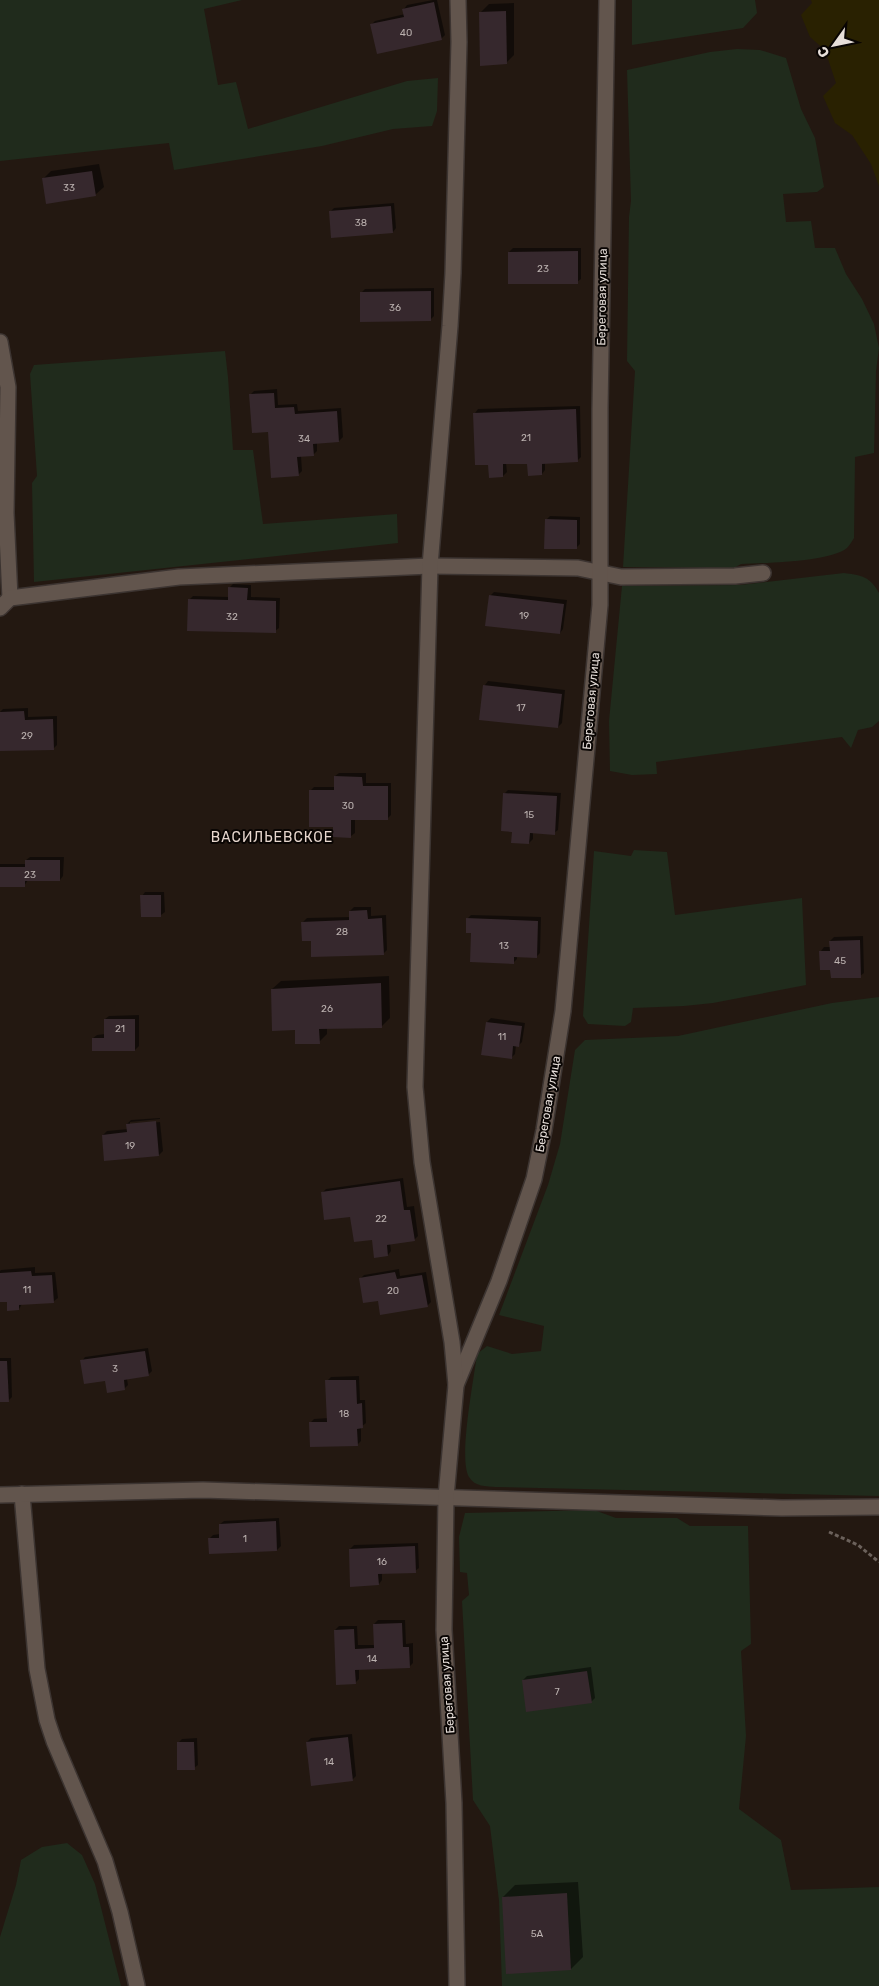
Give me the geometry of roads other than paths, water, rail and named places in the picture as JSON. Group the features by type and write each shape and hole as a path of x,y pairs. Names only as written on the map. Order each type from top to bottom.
{"street":[{"name":"Береговая улица","path":"457,1986 454,1803 444,1630 446,1497 456,1385 452,1342 422,1162 415,1087 430,566 450,326 459,42 458,0"},
{"name":"Береговая улица","path":"456,1385 499,1281 534,1179 544,1130 563,1011 600,605 600,408 607,0"},
{"path":"0,342 8,387 5,603 179,577 430,566 578,568 621,577 735,576 763,573"},
{"path":"0,1495 203,1490 782,1508 879,1507"},
{"path":"22,1494 37,1669 47,1720 54,1741 105,1861 120,1912 137,1986"}],"district":[{"name":"ВАСИЛЬЕВСКОЕ","path":"272,837"}]}
